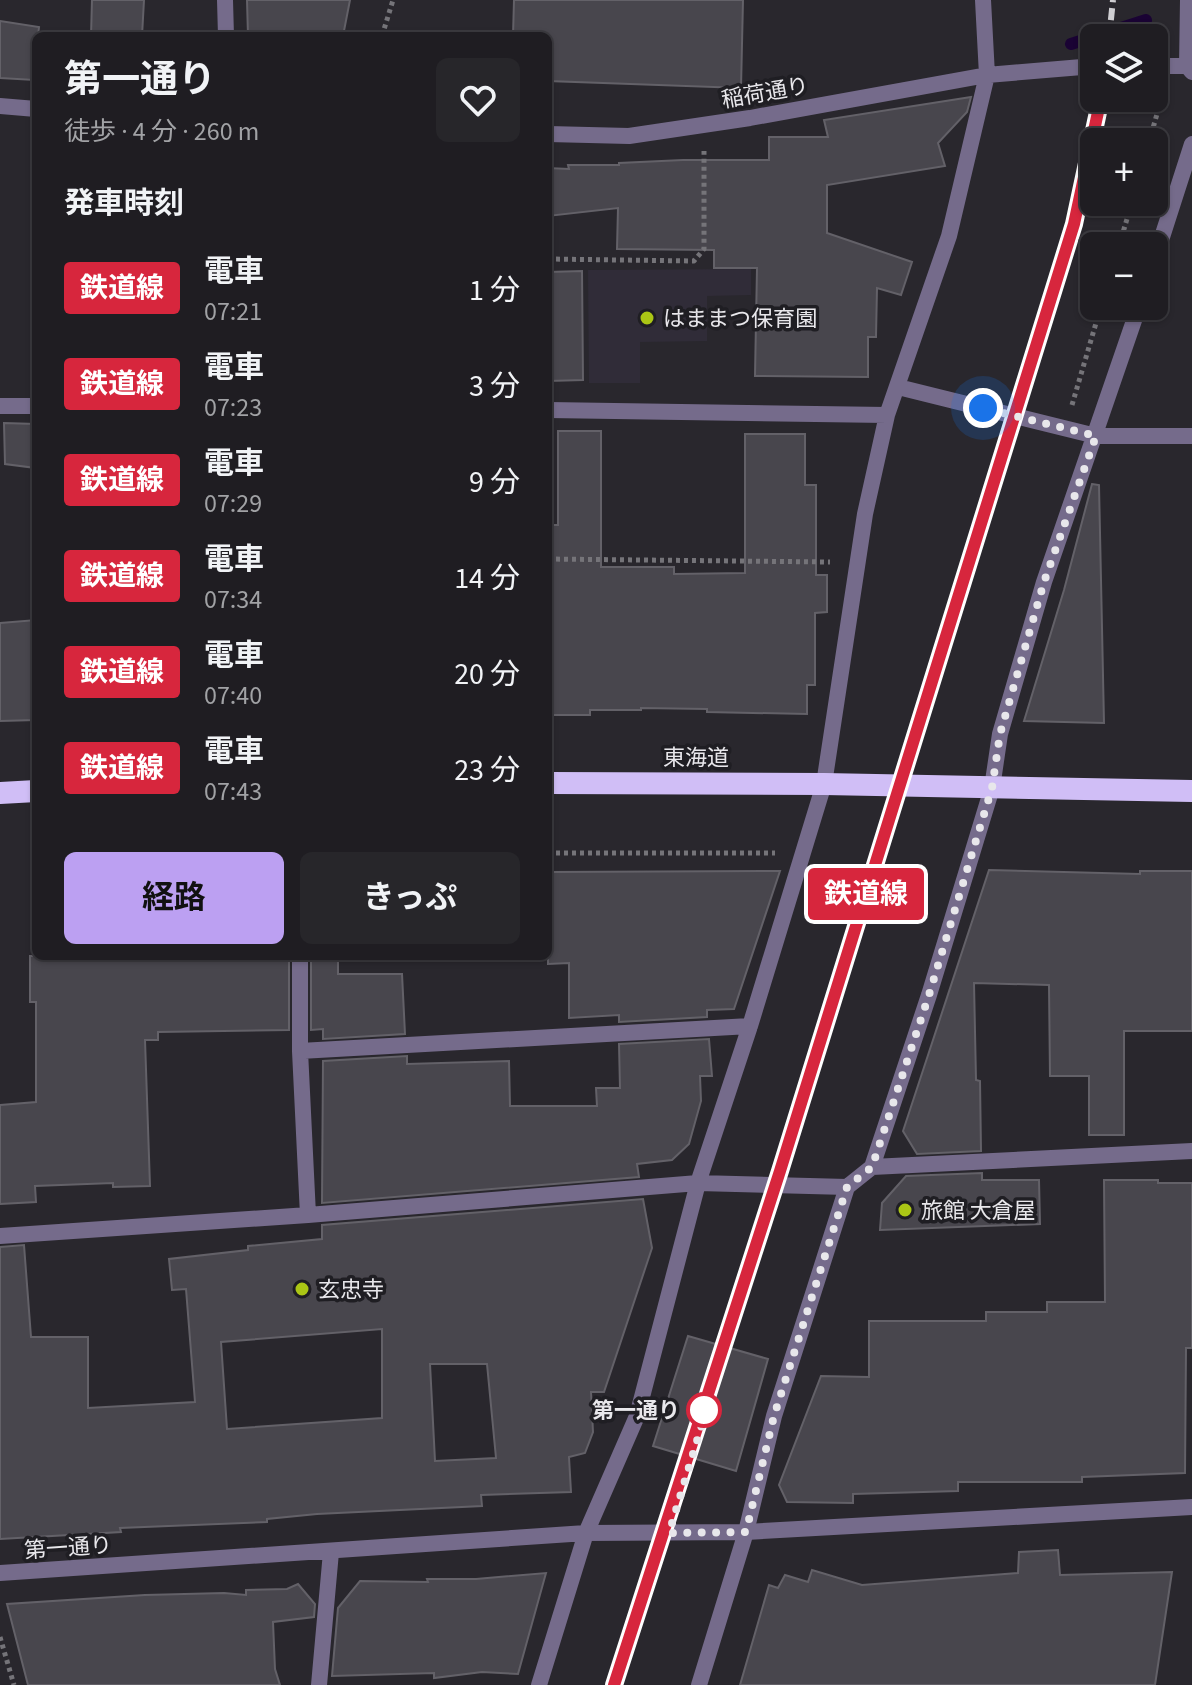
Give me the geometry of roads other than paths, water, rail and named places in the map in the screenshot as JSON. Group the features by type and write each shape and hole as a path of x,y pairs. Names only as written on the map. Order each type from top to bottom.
{"highway":[{"name":"東海道","path":"552,783 992,788"},
{"path":"992,788 1192,791"},
{"path":"0,793 32,791"}],"street":[{"path":"225,0 226,32"},
{"path":"539,1685 586,1533 637,1416 698,1183 834,784 865,514 887,415 949,236 987,75 983,0"},
{"path":"1168,67 1190,68 1188,0"},
{"name":"稲荷通り","path":"552,134 629,136 987,75 1080,67"},
{"path":"0,106 32,109"},
{"path":"1164,232 1192,144"},
{"path":"699,1685 746,1532 774,1416 847,1187 872,1167 929,995 992,788 1000,734 1044,582 1134,320"},
{"path":"898,387 1096,436 1192,436"},
{"path":"0,406 32,406"},
{"path":"552,410 887,415"},
{"path":"300,960 300,1051 308,1215"},
{"path":"300,1051 750,1026"},
{"path":"872,1167 1192,1151"},
{"path":"0,1236 698,1183 847,1187"},
{"name":"第一通り","path":"0,1573 586,1533 746,1532 1192,1507"},
{"path":"319,1685 331,1552"}],"waterway":[{"path":"1071,44 1146,20"}],"railway":[{"path":"1110,24 1113,0"},
{"path":"614,1685 790,1138 1074,224 1098,112"}],"train":[{"name":"鉄道線","path":"614,1685 780,1171 1074,224 1098,112"}],"place":[{"name":"はままつ保育園","path":"647,318"},
{"name":"旅館 大倉屋","path":"905,1210"},
{"name":"玄忠寺","path":"302,1289"},
{"name":"第一通り","path":"704,1410"}]}
